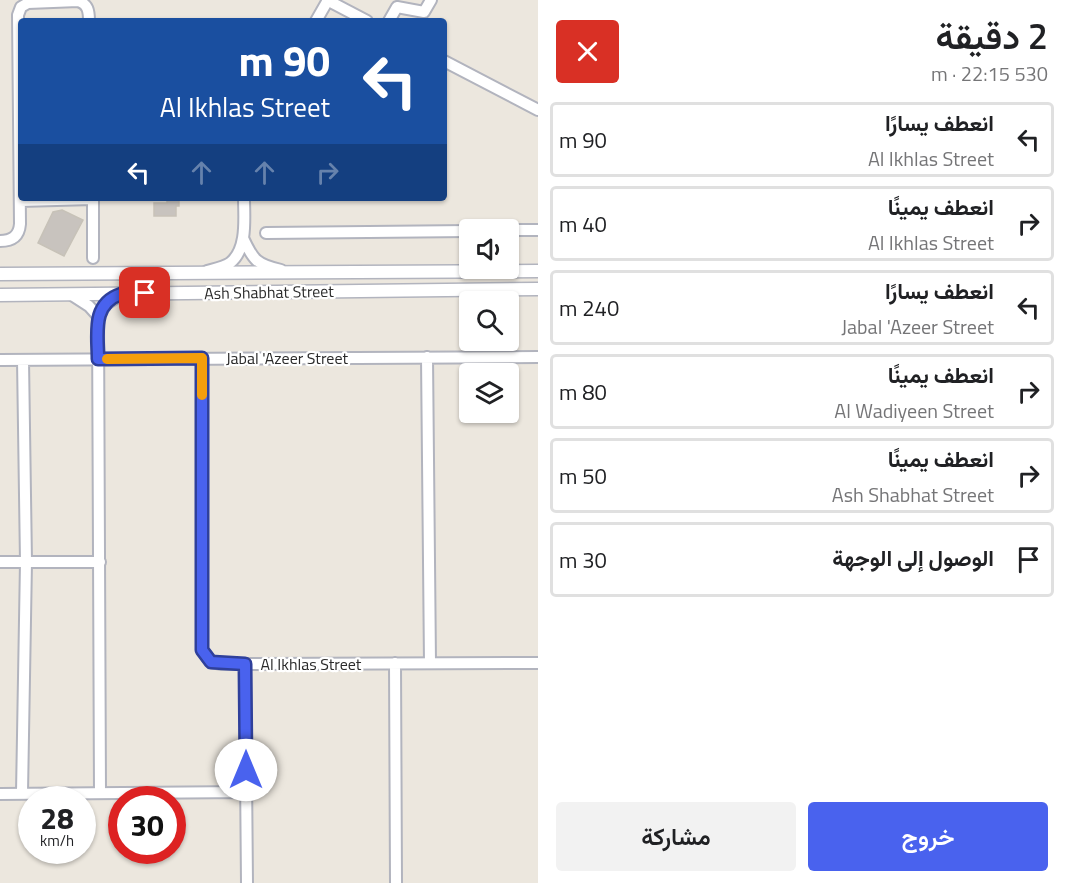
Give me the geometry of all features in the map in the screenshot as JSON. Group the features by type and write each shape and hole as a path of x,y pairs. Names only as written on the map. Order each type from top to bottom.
{"street":[{"path":"318,18 328,0 361,18"},
{"path":"391,18 397,8 424,12 431,0"},
{"path":"19,18 21,7 28,3 78,1 88,9 89,18"},
{"path":"447,63 538,110"},
{"path":"0,241 10,240 18,234 20,201"},
{"path":"93,201 93,258"},
{"path":"203,273 232,261 243,238 244,201"},
{"path":"519,231 538,230"},
{"path":"266,233 459,231"},
{"path":"243,238 251,255 259,263 290,272"},
{"name":"Ash Shabhat Street","path":"0,274 459,270"},
{"name":"Ash Shabhat Street","path":"519,270 538,271"},
{"name":"Ash Shabhat Street","path":"0,295 538,289"},
{"path":"100,793 98,316 106,304 122,294"},
{"path":"72,295 89,306 98,316"},
{"path":"427,357 430,663"},
{"name":"Jabal 'Azeer Street","path":"0,360 538,357"},
{"name":"Al Ikhlas Street","path":"202,358 202,650 211,662 245,664 538,663"},
{"path":"22,360 26,562 22,786"},
{"path":"0,562 100,562"},
{"path":"395,663 396,883"},
{"path":"245,664 248,883"},
{"path":"96,793 246,792"},
{"path":"0,794 18,793"}],"building":[{"path":"167,201 179,201 179,206 176,206 176,216 154,216 154,203 167,203"},
{"path":"62,210 83,220 64,256 38,243 53,212"}],"slow traffic":[{"path":"107,359 202,358 202,395"}],"route":[{"path":"145,293 122,294 106,304 98,316 98,359 202,358 202,650 211,662 245,664 246,770"}]}
